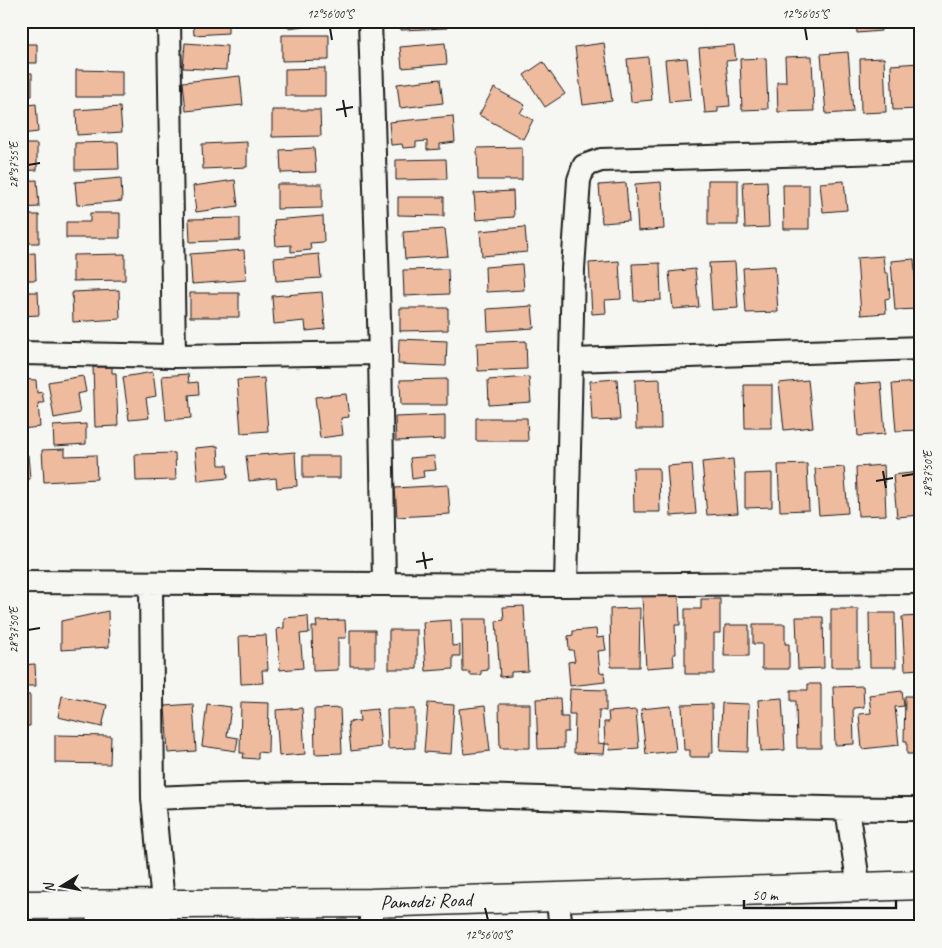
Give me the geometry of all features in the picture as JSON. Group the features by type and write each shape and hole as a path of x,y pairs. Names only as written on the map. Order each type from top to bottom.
{"street":[{"path":"169,21 174,356"},
{"path":"370,21 380,353 384,584"},
{"path":"566,585 573,360 573,269 579,180 584,166 601,160 921,151"},
{"path":"573,360 921,348"},
{"path":"21,353 174,356 380,353"},
{"path":"21,582 151,585 566,585 921,582"},
{"path":"151,585 153,798 162,903"},
{"path":"153,798 261,794 424,794 847,810 921,809"},
{"path":"847,810 858,887"},
{"name":"Pamodzi Road","path":"21,905 98,915 162,903 371,915 557,896 921,885"},
{"path":"557,896 561,927"}],"building":[{"path":"193,21 228,21 228,33 194,35"},
{"path":"287,21 326,21 326,23 288,28"},
{"path":"401,21 447,21 447,28 401,30"},
{"path":"589,21 614,21 614,22 589,24"},
{"path":"700,21 728,21 729,25 701,28"},
{"path":"741,21 765,21 766,27 742,29"},
{"path":"818,21 846,21 846,22 818,23"},
{"path":"856,21 880,21 881,31 857,33"},
{"path":"282,35 329,35 329,60 282,61"},
{"path":"185,43 227,46 226,70 183,68"},
{"path":"445,43 447,64 402,68 400,47"},
{"path":"604,43 612,101 583,105 575,47"},
{"path":"21,44 37,44 37,63 21,63"},
{"path":"734,45 736,60 726,61 730,106 718,107 718,112 705,113 699,48"},
{"path":"848,52 853,112 826,114 821,54"},
{"path":"812,56 814,111 778,112 777,82 786,82 785,57"},
{"path":"648,57 652,100 631,102 627,59"},
{"path":"687,58 691,100 669,102 665,60"},
{"path":"766,58 768,109 742,110 740,59"},
{"path":"884,58 886,112 861,113 860,59"},
{"path":"543,62 565,94 545,107 524,75"},
{"path":"919,63 921,109 893,110 891,65"},
{"path":"325,68 325,96 285,96 285,69"},
{"path":"76,70 122,71 122,97 76,97"},
{"path":"21,73 32,73 32,96 21,97"},
{"path":"240,76 243,105 186,111 183,82"},
{"path":"440,79 443,103 400,108 397,84"},
{"path":"494,88 525,105 520,113 533,120 523,139 479,115"},
{"path":"36,104 38,132 21,134 21,106"},
{"path":"120,107 122,132 77,135 76,110"},
{"path":"272,110 320,110 321,136 272,137"},
{"path":"453,116 455,142 440,144 440,149 427,150 427,141 416,142 416,147 403,148 402,144 391,145 389,122"},
{"path":"118,142 119,169 75,170 75,143"},
{"path":"247,142 247,167 203,169 202,144"},
{"path":"21,144 37,144 37,170 21,171"},
{"path":"522,147 522,180 478,180 477,148"},
{"path":"314,148 316,172 281,173 280,150"},
{"path":"446,159 447,179 396,180 396,160"},
{"path":"121,178 122,201 77,205 75,182"},
{"path":"37,180 39,207 21,208 21,181"},
{"path":"235,180 238,206 196,212 193,186"},
{"path":"708,180 738,180 738,225 708,225"},
{"path":"767,181 769,227 745,228 743,182"},
{"path":"844,181 847,210 823,212 820,183"},
{"path":"661,182 664,229 638,231 635,184"},
{"path":"626,183 629,221 602,223 599,185"},
{"path":"277,184 322,184 322,208 277,209"},
{"path":"783,185 809,185 809,229 784,229"},
{"path":"513,191 514,217 476,220 474,193"},
{"path":"398,197 444,197 444,216 398,215"},
{"path":"90,213 120,213 120,238 66,238 66,222 90,222"},
{"path":"21,215 39,215 39,243 21,243"},
{"path":"323,216 324,242 310,243 311,250 291,252 291,245 276,246 274,220"},
{"path":"240,218 240,240 190,242 189,219"},
{"path":"525,227 527,252 482,256 480,231"},
{"path":"445,229 448,256 405,259 403,232"},
{"path":"244,250 246,280 192,284 190,254"},
{"path":"35,253 36,280 21,280 21,254"},
{"path":"125,254 125,280 73,281 73,255"},
{"path":"319,254 321,278 276,281 274,258"},
{"path":"883,256 885,273 888,273 890,298 885,299 886,313 861,315 857,258"},
{"path":"914,259 918,309 895,310 891,261"},
{"path":"619,261 621,299 605,300 606,313 592,314 589,263"},
{"path":"735,262 738,308 712,310 709,263"},
{"path":"660,263 661,300 634,301 632,264"},
{"path":"522,264 524,290 486,292 485,267"},
{"path":"775,266 778,312 746,313 743,268"},
{"path":"448,269 449,294 404,296 403,270"},
{"path":"695,269 699,307 673,309 669,272"},
{"path":"119,290 120,319 73,322 72,292"},
{"path":"21,292 38,292 39,315 21,316"},
{"path":"322,292 325,329 306,331 305,321 274,324 272,296"},
{"path":"190,293 239,293 239,317 190,317"},
{"path":"532,306 534,328 488,331 487,309"},
{"path":"400,308 448,308 448,330 400,331"},
{"path":"399,339 447,341 446,366 398,364"},
{"path":"526,341 527,369 478,371 477,343"},
{"path":"93,367 112,367 112,373 116,373 118,426 95,427"},
{"path":"153,372 156,396 146,398 149,418 129,420 123,377"},
{"path":"188,374 189,383 198,382 199,394 189,395 191,418 166,420 162,376"},
{"path":"83,376 86,392 77,394 80,413 54,418 48,382"},
{"path":"529,377 531,402 489,405 488,380"},
{"path":"264,378 268,431 241,433 237,380"},
{"path":"21,379 36,380 37,393 42,392 44,403 38,403 40,427 21,429"},
{"path":"447,379 447,405 401,405 400,380"},
{"path":"617,379 620,420 592,421 590,381"},
{"path":"660,379 661,429 636,429 635,380"},
{"path":"808,380 813,427 784,430 779,383"},
{"path":"881,382 885,434 858,436 854,384"},
{"path":"918,382 921,430 896,431 892,384"},
{"path":"744,385 772,385 772,428 745,428"},
{"path":"346,394 349,417 341,418 343,435 320,438 315,397"},
{"path":"445,415 445,439 396,441 395,417"},
{"path":"476,418 527,418 528,441 476,441"},
{"path":"86,424 86,444 54,446 53,426"},
{"path":"218,446 219,465 227,465 228,478 198,481 195,448"},
{"path":"65,449 65,456 96,455 97,479 44,482 42,450"},
{"path":"295,452 297,486 277,488 276,478 249,481 246,456"},
{"path":"175,453 176,480 136,481 135,454"},
{"path":"28,455 30,479 21,480 21,456"},
{"path":"303,456 340,456 340,478 303,478"},
{"path":"434,456 436,470 423,471 424,477 412,479 410,458"},
{"path":"733,459 738,513 707,515 702,462"},
{"path":"692,464 696,514 671,516 667,466"},
{"path":"807,464 809,510 780,511 778,465"},
{"path":"884,465 886,515 858,516 856,467"},
{"path":"844,467 848,513 819,515 815,469"},
{"path":"633,468 659,468 660,512 634,512"},
{"path":"920,472 921,515 897,517 893,475"},
{"path":"772,473 772,507 745,508 745,474"},
{"path":"448,485 450,514 397,517 395,488"},
{"path":"679,594 680,625 675,625 676,654 673,654 674,666 646,668 642,596"},
{"path":"701,599 720,599 720,633 714,633 714,674 685,674 685,609 701,609"},
{"path":"524,606 528,671 511,672 511,676 500,677 496,621 504,620 503,607"},
{"path":"640,608 639,667 611,667 610,609"},
{"path":"831,609 858,609 858,667 831,667"},
{"path":"108,611 109,647 61,650 61,621"},
{"path":"869,613 895,613 896,667 870,667"},
{"path":"308,616 309,633 300,634 303,668 280,670 277,629 284,628 284,618"},
{"path":"921,616 921,669 905,670 902,617"},
{"path":"796,617 823,617 824,668 798,669"},
{"path":"462,619 487,619 488,670 481,671 481,675 470,675 470,672 463,672"},
{"path":"345,620 346,638 338,638 338,670 313,671 312,627 317,627 316,621"},
{"path":"451,620 452,646 460,645 460,656 453,656 453,669 426,671 423,622"},
{"path":"753,624 785,624 785,644 789,644 789,669 762,669 762,644 753,644"},
{"path":"725,625 749,625 749,656 724,656"},
{"path":"596,629 597,638 604,637 606,650 598,651 600,673 604,672 605,682 570,686 568,662 575,661 573,650 569,650 568,636 573,635 573,631"},
{"path":"350,630 375,630 375,666 350,666"},
{"path":"389,630 417,630 417,669 389,669"},
{"path":"266,635 268,670 262,670 263,683 241,684 239,636"},
{"path":"35,664 36,686 21,686 21,665"},
{"path":"808,684 821,684 821,748 797,748 796,701 791,701 791,690 808,690"},
{"path":"863,686 864,707 853,708 854,744 835,745 833,687"},
{"path":"570,689 606,690 606,711 599,710 598,743 605,744 604,754 574,753 575,714 569,714"},
{"path":"902,691 904,706 895,707 899,745 862,749 859,714 871,713 869,695"},
{"path":"21,695 30,695 30,726 21,726"},
{"path":"62,696 107,705 102,727 58,717"},
{"path":"905,696 921,696 921,760 918,760 918,754 907,754 907,741 904,741"},
{"path":"560,698 561,717 568,717 568,732 564,732 564,748 538,749 536,699"},
{"path":"782,698 785,750 761,751 758,700"},
{"path":"241,702 269,703 268,753 258,752 258,759 243,758 244,753 240,753"},
{"path":"428,703 454,705 451,754 424,752"},
{"path":"722,703 749,704 748,752 720,751"},
{"path":"193,704 196,751 168,753 165,706"},
{"path":"207,704 231,707 227,736 238,738 236,751 202,746"},
{"path":"499,704 530,704 530,748 500,748"},
{"path":"712,704 713,753 709,753 709,757 690,757 690,750 684,750 682,705"},
{"path":"485,706 490,751 464,754 459,709"},
{"path":"671,706 676,751 646,754 641,709"},
{"path":"302,708 305,754 279,756 276,710"},
{"path":"340,708 342,753 315,754 314,709"},
{"path":"377,709 381,747 351,751 348,722 360,721 359,711"},
{"path":"387,709 415,709 415,748 388,749"},
{"path":"636,710 639,748 610,750 609,744 605,744 604,722 609,722 608,712"},
{"path":"55,735 111,736 110,764 55,763"},
{"path":"21,737 27,738 25,762 21,762"}]}
